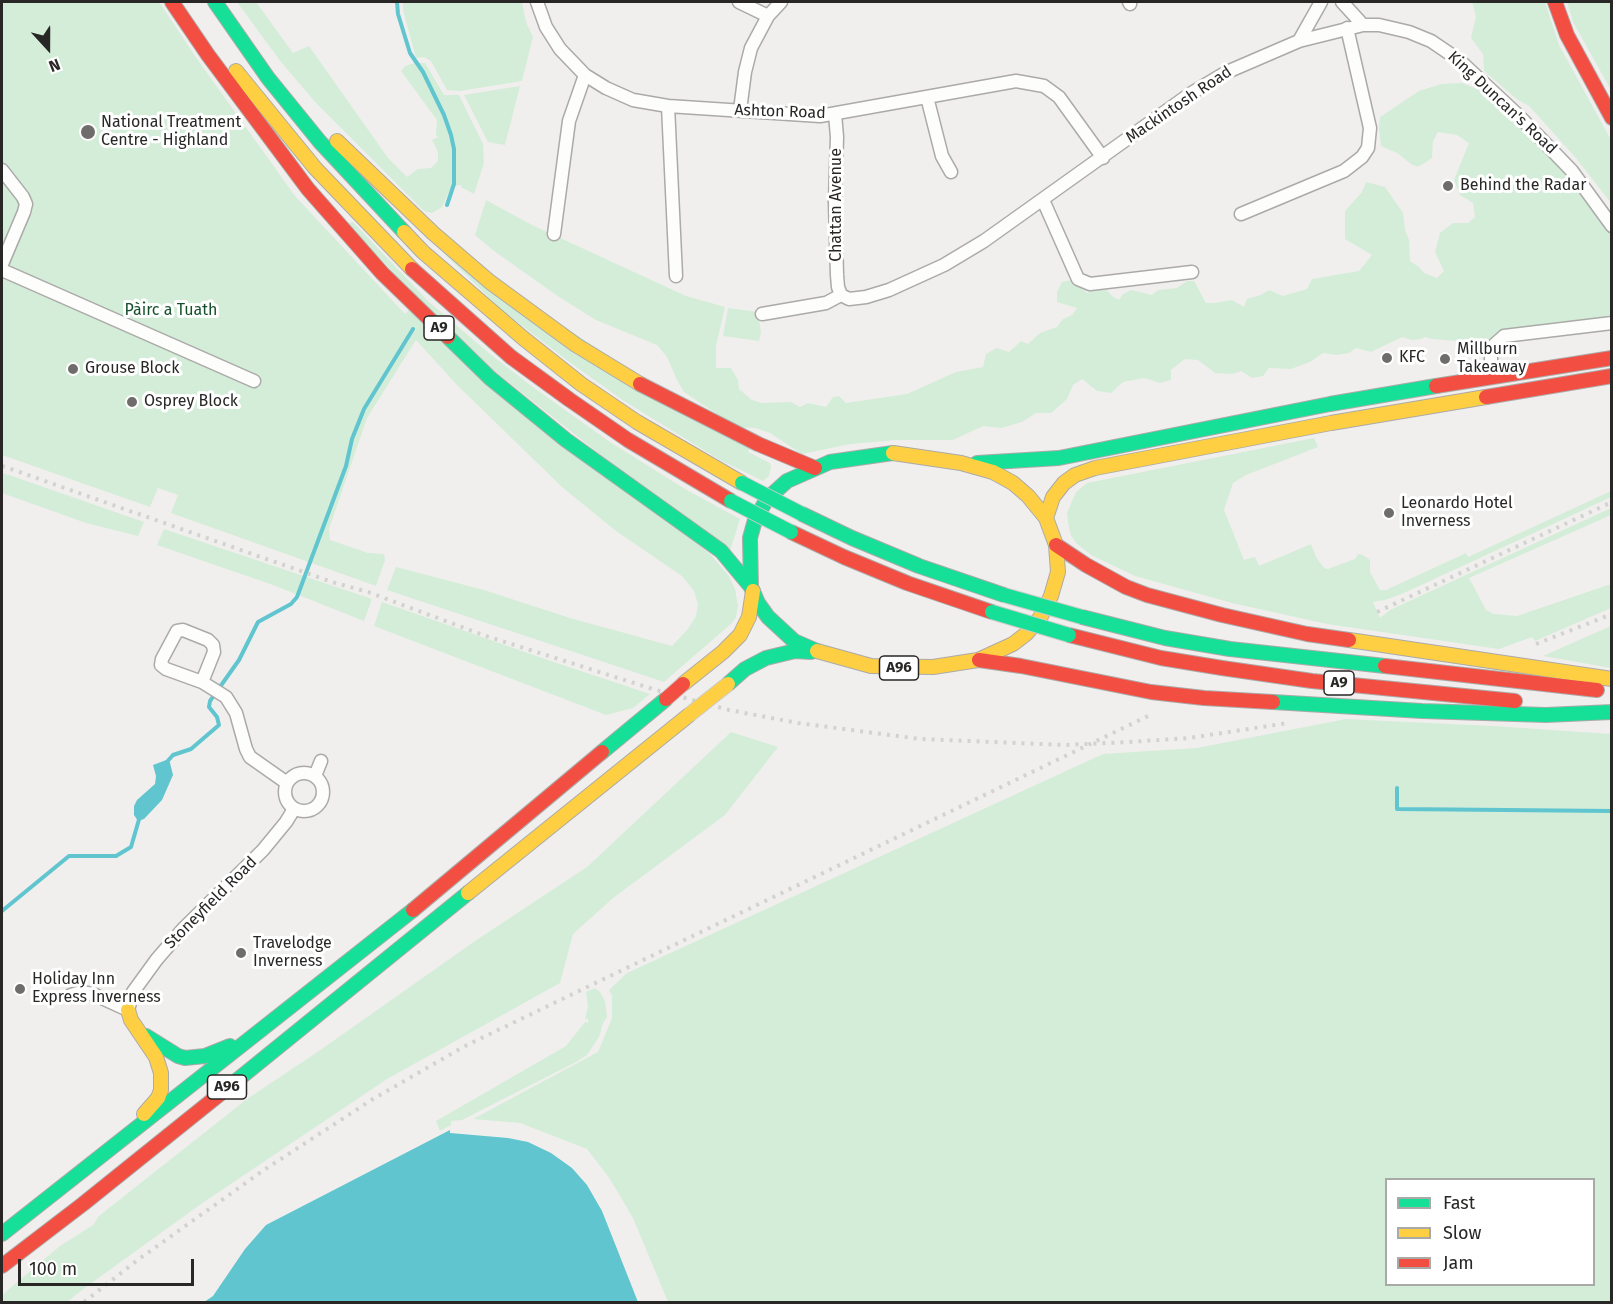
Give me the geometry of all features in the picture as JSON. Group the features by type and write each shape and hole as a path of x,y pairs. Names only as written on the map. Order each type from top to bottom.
{"main road":[{"name":"A9","path":"172,2 276,148 308,189 382,273 490,378 566,440 712,544 752,589"},
{"name":"A9","path":"188,2 241,78 294,143 354,211 409,267 512,357 627,440 731,501 791,532 908,583 992,612 1069,635 1161,657 1312,681 1611,712"},
{"name":"A9","path":"215,2 268,78 320,142 423,252 523,338 581,384 637,422 742,483 802,514 919,566 1005,595 1165,638 1230,649 1611,692"},
{"path":"1555,2 1567,35 1611,118"},
{"name":"A9","path":"268,78 433,233 490,282 576,345 655,393 758,444 815,468"},
{"path":"961,463 997,463 1059,458 1295,411 1491,376 1611,358"},
{"path":"1046,518 1058,489 1070,478 1083,471 1310,427 1611,375"},
{"path":"1491,376 1492,382 1498,386 1530,381 1551,386"},
{"name":"A96","path":"2,1234 438,890 723,652 740,634 749,617 753,525 760,509 778,489 793,478 815,468 848,458 893,453 961,463 993,472 1013,483 1028,496 1046,518 1056,545 1058,572 1051,596 1040,618 1026,634 1000,651 978,660 933,667 871,666 821,653 794,641 779,629 768,617 752,589"},
{"path":"1056,545 1126,587 1222,615 1307,634 1611,679"},
{"name":"A96","path":"2,1266 83,1204 755,663 779,653 795,651 821,653"},
{"name":"A9","path":"978,660 1021,666 1151,692 1204,698 1422,711 1546,715 1611,712"},
{"path":"141,1033 178,1056 195,1058 206,1056 228,1046 304,996"},
{"path":"71,1181 151,1108 158,1098 162,1080 159,1065 131,1020 128,1010"}],"street":[{"name":"Ashton Road","path":"537,2 546,27 560,49 585,75 606,88 633,100 668,106 820,116 1016,81 1044,86 1059,97 1103,158"},
{"path":"739,2 768,16"},
{"path":"740,110 751,48 768,16 781,2"},
{"path":"1299,40 1321,2"},
{"path":"1342,2 1363,25"},
{"name":"King Duncan's Road","path":"1347,28 1379,25 1409,32 1431,40 1459,60 1519,116 1572,171 1611,226"},
{"path":"1242,214 1344,171 1362,157 1368,148 1370,128 1347,28"},
{"name":"Mackintosh Road","path":"762,314 826,303 841,294 849,299 866,297 889,290 934,270 984,241 1190,94 1227,72 1299,40 1347,28"},
{"path":"554,234 569,121 585,75"},
{"path":"927,97 942,156 951,172"},
{"path":"668,106 676,276"},
{"name":"Chattan Avenue","path":"835,114 837,287 841,294"},
{"path":"2,170 26,204 2,264"},
{"path":"1043,200 1078,279 1090,284 1192,272"},
{"path":"2,270 254,381"},
{"path":"1491,376 1491,354 1494,345 1504,336 1611,323"},
{"path":"212,688 213,645 208,640 183,630 177,630 161,665 212,688 232,706 250,757 287,783"},
{"path":"315,776 321,761"},
{"path":"309,773 322,784 327,801 310,811 294,809 285,794 287,783 296,774 309,773"},
{"name":"Stoneyfield Road","path":"128,1010 133,993 157,959 184,928 263,850 294,809"},
{"path":"71,995 81,992 93,994 128,1010"}],"green space":[{"name":"Pàirc a Tuath","path":"2,2 159,2 295,196 405,314 409,310 710,554 729,576 735,589 738,606 732,623 664,682 387,590 396,567 484,590 570,618 672,646 688,629 696,616 698,604 694,591 682,576 616,531 562,487 457,385 416,340 367,418 329,529 330,540 368,553 384,554 385,560 376,586 171,513 178,495 158,488 150,507 2,455"},
{"path":"237,2 256,2 293,53 309,46 388,158 407,177 418,169 431,168 438,161 438,152 432,140 439,137 436,136 437,120 401,71 405,66 414,63 425,63 444,95 459,95 483,144 484,163 474,194 461,185 452,186 442,207 432,213 424,211 316,103 281,62"},
{"path":"403,2 522,2 526,22 533,37 522,81 460,91 447,90 431,61 424,57 416,58 403,10"},
{"path":"1472,2 1545,2 1559,45 1611,140 1611,203 1576,158 1529,106 1518,100 1484,71 1483,54 1471,38 1476,16"},
{"path":"1567,2 1611,2 1611,90 1573,22"},
{"path":"1462,83 1483,91 1526,128 1594,205 1611,231 1611,315 1578,323 1556,322 1504,333 1489,341 1472,342 1425,337 1412,340 1402,337 1371,352 1356,348 1349,353 1337,355 1323,353 1310,362 1291,369 1269,368 1263,376 1252,378 1241,371 1233,374 1215,373 1198,360 1185,359 1171,370 1171,380 1160,383 1144,378 1123,382 1111,393 1097,391 1082,379 1073,385 1067,399 1051,413 1036,413 1022,422 1001,428 983,426 953,440 897,440 850,444 802,454 770,433 756,428 737,427 684,392 667,357 657,345 596,320 559,297 475,235 486,200 532,225 686,296 725,307 716,346 716,368 731,368 738,380 739,389 752,400 762,403 791,402 800,407 808,403 826,407 833,397 839,396 846,403 907,394 956,372 983,367 986,354 997,348 1009,352 1021,341 1028,344 1040,333 1057,327 1077,308 1057,302 1057,292 1062,282 1072,280 1087,293 1105,288 1119,300 1123,294 1131,290 1152,295 1158,290 1177,288 1187,281 1194,281 1206,303 1232,300 1244,307 1247,299 1269,290 1283,296 1307,289 1312,279 1359,271 1372,255 1345,239 1345,211 1362,192 1366,182 1385,187 1403,213 1409,240 1410,261 1424,273 1437,278 1444,271 1435,252 1440,233 1453,223 1468,223 1475,217 1473,203 1460,195 1454,180 1469,143 1457,135 1438,132 1433,141 1432,158 1418,167 1397,153 1381,146 1380,117 1419,91 1441,84"},
{"path":"520,86 505,145 488,142 464,95"},
{"path":"353,222 429,302 530,385 610,442 685,489 740,519 730,551 635,482 469,351 346,223"},
{"path":"428,238 750,448 748,452 770,463 769,476 763,481 720,460 624,401 503,311"},
{"path":"728,308 758,312 761,332 759,341 723,336"},
{"path":"1314,438 1318,447 1246,475 1233,483 1224,510 1244,560 1255,557 1259,566 1311,544 1316,557 1324,568 1328,569 1355,559 1358,554 1363,555 1370,560 1370,572 1380,590 1386,590 1466,553 1468,557 1611,491 1611,497 1536,532 1404,593 1373,602 1380,618 1390,610 1611,508 1611,515 1469,578 1486,610 1494,614 1517,616 1611,584 1611,608 1535,641 1532,637 1499,649 1327,624 1232,603 1135,576 1091,555 1076,543 1071,535 1067,513 1076,492 1087,483"},
{"path":"2,473 144,522 138,536 86,523 2,493"},
{"path":"164,529 372,599 364,621 273,585 157,545"},
{"path":"382,602 650,694 633,708 606,715 374,626"},
{"path":"1611,626 1611,668 1543,656 1561,648"},
{"path":"1346,719 1611,734 1611,1302 668,1302 633,1218 610,1179 587,1149 520,1123 473,1119 598,1052 612,1018 612,996 609,990 627,973 1103,754 1197,748"},
{"path":"731,732 778,747 725,815 613,898 573,934 560,983 387,1079 201,1204 67,1302 2,1302 2,1295 60,1246 93,1225 99,1216 247,1099 475,941 587,867"},
{"path":"595,988 605,1001 607,1017 599,1037 587,1055 462,1120 451,1121 451,1125 440,1131 436,1121 566,1046 585,1022 588,1023 588,1019 585,1019 588,1006 586,992"}],"water":[{"path":"169,759 173,775 162,800 144,819 138,821 134,815 134,806 137,800 155,784 156,776 153,765"},
{"path":"450,1130 450,1133 528,1142 551,1153 572,1168 587,1185 602,1211 638,1302 204,1302 213,1296 245,1249 266,1225"}],"waterway":[{"path":"397,2 398,14 410,53 423,72 451,135 454,149 454,184 447,205"},
{"path":"166,763 173,755 191,749 219,725 217,717 209,707 210,701 239,660 258,622 291,604 297,597 346,466 352,439 364,409 413,329"},
{"path":"1397,788 1397,809 1612,811"},
{"path":"2,911 69,856 116,856 131,847 140,816"}],"railway":[{"path":"2,466 332,582 368,592 483,635 656,690 729,710 798,723 920,739 1064,745 1189,738 1288,723"},
{"path":"1377,612 1612,502"},
{"path":"1536,644 1612,614"},
{"path":"84,1302 139,1259 264,1170 373,1099 463,1047 1148,716"}],"traffic: fast":[{"path":"215,2 268,78 320,142 404,232"},
{"path":"448,337 490,378 566,440 721,551 751,587"},
{"path":"977,463 1059,458 1330,404 1436,386"},
{"path":"817,651 794,641 768,617 758,603 751,587 750,538 755,520 767,499 787,481 830,462 893,453"},
{"path":"742,483 802,514"},
{"path":"731,501 791,532"},
{"path":"802,514 919,566 1004,595"},
{"path":"1004,595 1082,617"},
{"path":"992,612 1069,635"},
{"path":"1082,617 1165,638 1230,649 1385,666"},
{"path":"728,684 745,669 766,658 795,651 811,652"},
{"path":"602,752 666,699"},
{"path":"1273,702 1422,711 1546,715 1612,712"},
{"path":"225,1090 468,893"},
{"path":"2,1234 413,910"},
{"path":"146,1036 185,1058 205,1056 230,1046"}],"traffic: slow":[{"path":"236,71 315,168 412,269"},
{"path":"337,141 433,233 490,282 576,345 640,384"},
{"path":"404,232 423,252 523,338 581,384 637,422 742,483"},
{"path":"1046,518 1053,497 1064,483 1075,475 1095,468 1331,423 1486,397"},
{"path":"817,651 871,666 933,667 978,660 1013,644 1026,634 1040,618 1051,596 1058,572 1056,545 1046,518 1028,496 1013,483 993,472 961,463 893,453"},
{"path":"683,684 723,652 740,635 749,617 753,591"},
{"path":"1349,640 1612,679"},
{"path":"689,715 728,684"},
{"path":"468,893 689,715"},
{"path":"128,1010 131,1020 156,1057 161,1073 161,1090 158,1098 144,1114"}],"traffic: jam":[{"path":"172,2 208,55 308,189 382,273 448,337"},
{"path":"1555,2 1567,35 1612,118"},
{"path":"412,269 511,357 570,400 628,440 731,501"},
{"path":"1436,386 1612,358"},
{"path":"1486,397 1612,376"},
{"path":"640,384 758,444 815,468"},
{"path":"791,532 907,583 992,612"},
{"path":"1056,545 1126,587 1147,595 1307,634 1349,640"},
{"path":"1069,635 1161,658 1222,668 1312,681 1515,701"},
{"path":"979,660 1151,692 1273,702"},
{"path":"1385,666 1597,690"},
{"path":"666,699 683,684"},
{"path":"413,910 602,752"},
{"path":"2,1266 225,1090"}],"place":[{"name":"National Treatment Centre - Highland","path":"88,132"},
{"name":"Behind the Radar","path":"1448,186"},
{"name":"KFC","path":"1387,358"},
{"name":"Millburn Takeaway","path":"1445,359"},
{"name":"Grouse Block","path":"73,369"},
{"name":"Osprey Block","path":"132,402"},
{"name":"Leonardo Hotel Inverness","path":"1389,513"},
{"name":"Travelodge Inverness","path":"241,953"},
{"name":"Holiday Inn Express Inverness","path":"20,989"}]}
